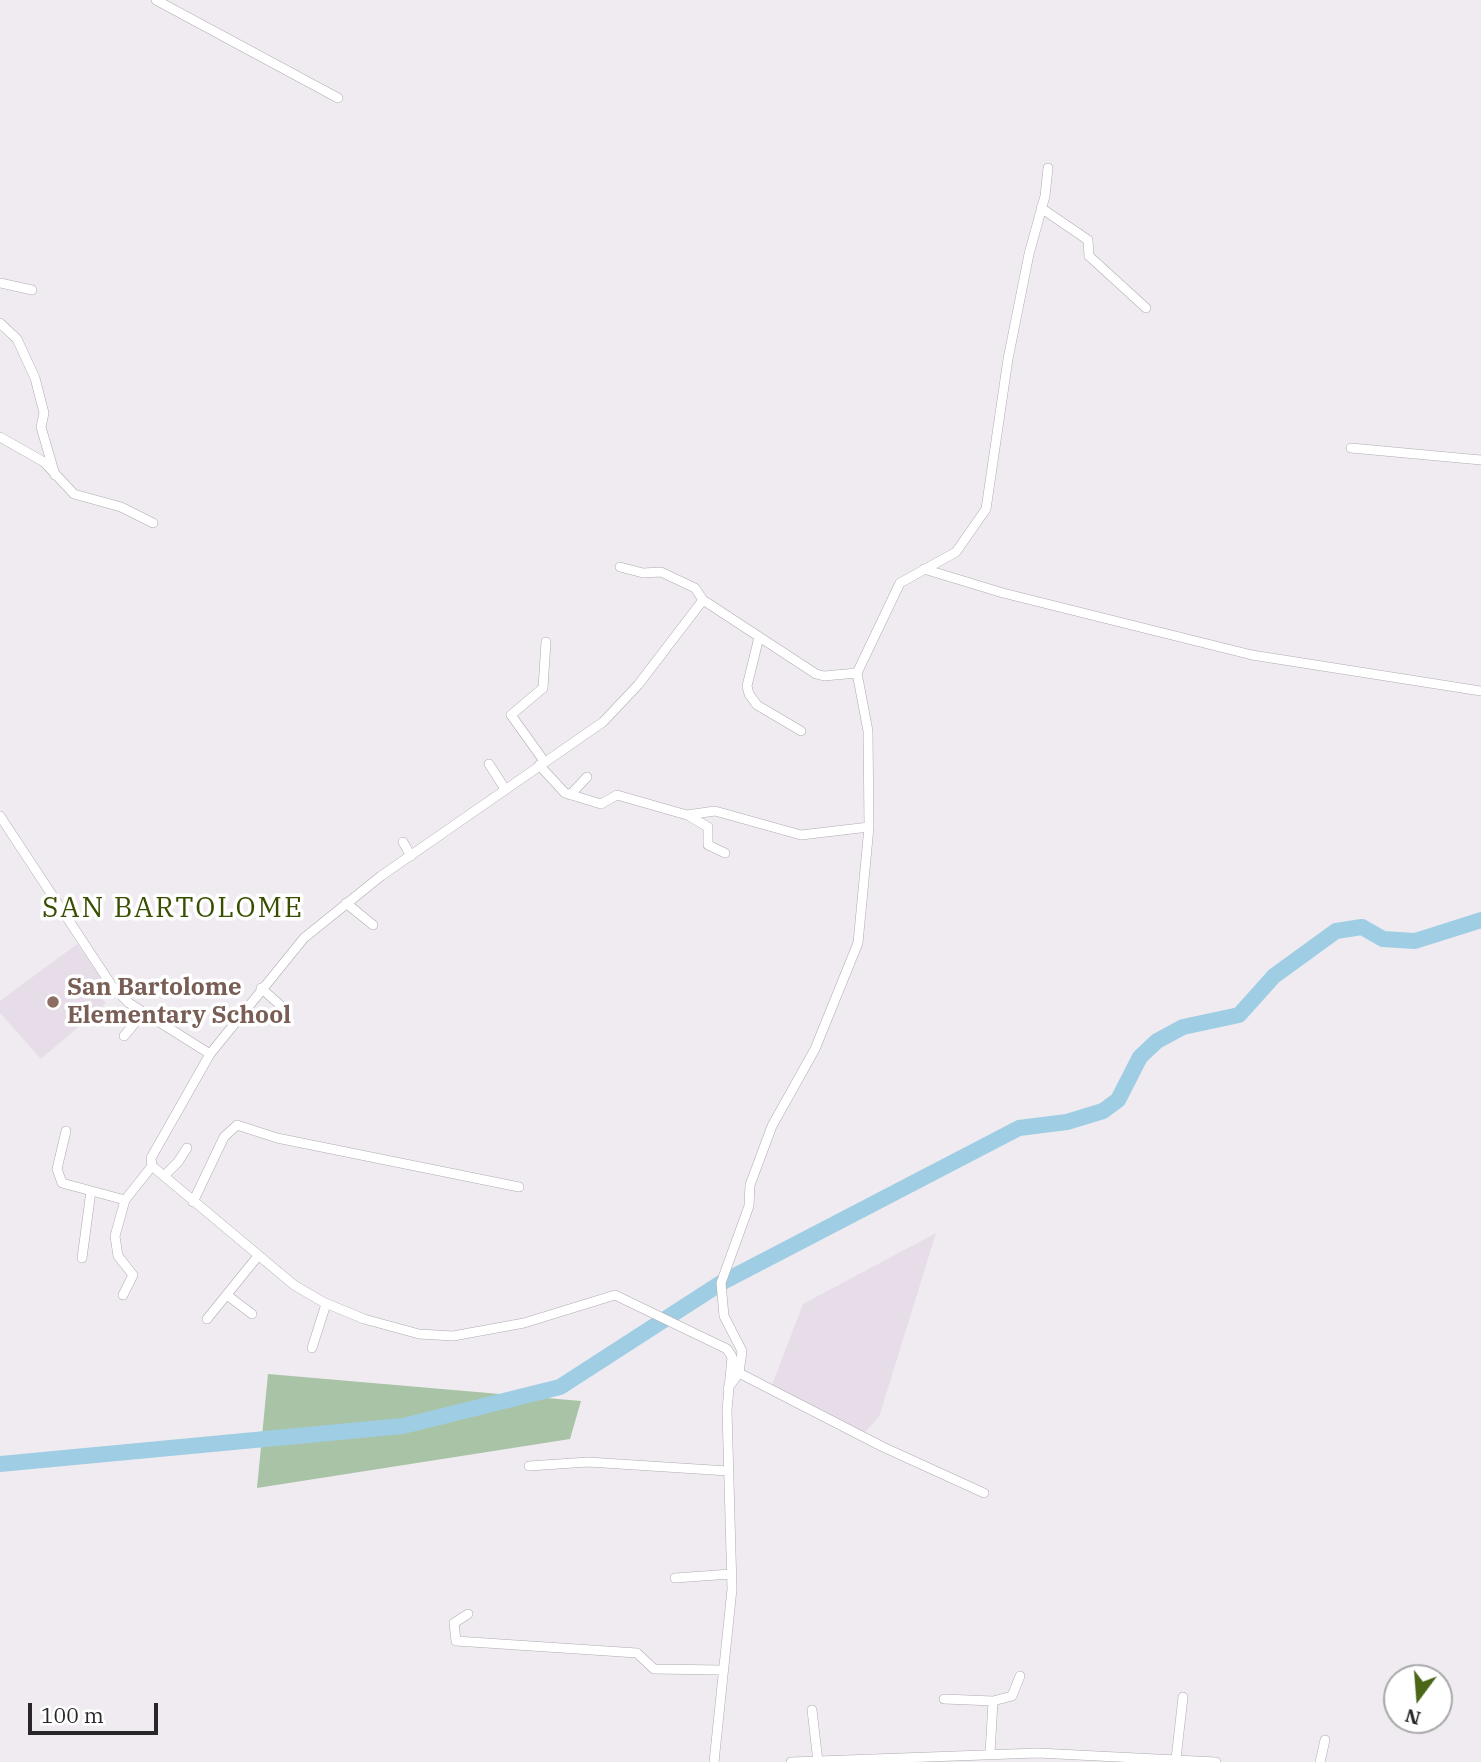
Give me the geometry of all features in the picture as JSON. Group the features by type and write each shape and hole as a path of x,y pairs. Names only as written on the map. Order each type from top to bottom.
{"street":[{"path":"156,0 338,98"},
{"path":"727,1388 739,1373 742,1351 723,1316 721,1283 750,1206 750,1185 772,1126 815,1049 858,943 869,827 868,731 857,673 900,583 956,552 986,509 1008,359 1048,168"},
{"path":"1041,208 1062,226 1088,240 1089,256 1146,308"},
{"path":"0,283 32,290"},
{"path":"0,323 17,339 35,378 44,413 41,427 51,454 55,477"},
{"path":"0,438 44,462 55,477 74,494 121,507 153,523"},
{"path":"1351,448 1481,460"},
{"path":"620,566 643,573 661,572 695,588 703,600 816,674 824,676 857,673"},
{"path":"924,569 1003,593 1252,655 1481,691"},
{"path":"123,1295 133,1275 118,1256 115,1236 125,1200 152,1166 153,1152 209,1054 261,988 303,938 346,903 541,763 603,722 638,685 703,600"},
{"path":"759,638 747,686 749,694 757,705 801,731"},
{"path":"546,642 541,691 515,709 511,715 541,763 570,795 603,804 615,795 687,815 708,827 708,845 725,853"},
{"path":"489,764 505,789"},
{"path":"570,795 587,777"},
{"path":"687,815 715,811 801,835 869,827"},
{"path":"0,816 119,994 209,1054"},
{"path":"403,842 411,856"},
{"path":"346,903 373,925"},
{"path":"261,988 280,1005"},
{"path":"124,1036 144,1012"},
{"path":"193,1202 224,1137 235,1125 277,1138 519,1187"},
{"path":"66,1131 57,1169 59,1180 125,1200"},
{"path":"164,1176 178,1162 187,1147"},
{"path":"152,1166 294,1285 327,1304 391,1327 445,1336 514,1326 611,1295 727,1349 732,1357 727,1388 731,1574 714,1762"},
{"path":"82,1258 91,1191"},
{"path":"207,1319 258,1256"},
{"path":"227,1296 252,1314"},
{"path":"312,1348 327,1304"},
{"path":"739,1373 872,1441 984,1493"},
{"path":"529,1466 588,1462 728,1471"},
{"path":"675,1578 731,1574"},
{"path":"468,1614 454,1623 456,1641 637,1653 654,1669 721,1670"},
{"path":"944,1699 993,1701 1012,1696 1020,1676"},
{"path":"1176,1759 1183,1697"},
{"path":"990,1754 993,1701"},
{"path":"812,1710 818,1761"},
{"path":"1320,1762 1325,1740"},
{"path":"791,1762 990,1754 1081,1754 1216,1762"}],"shaded area":[{"name":"San Bartolome Elementary School","path":"77,944 103,981 93,988 106,1003 41,1059 0,1013 0,1001"},
{"path":"936,1233 879,1417 863,1434 772,1385 803,1304"}],"green space":[{"path":"268,1374 581,1401 570,1439 257,1488"}],"waterway":[{"path":"0,1464 403,1426 560,1387 721,1283 1019,1128 1067,1122 1103,1111 1118,1100 1140,1057 1157,1041 1183,1027 1239,1015 1274,976 1336,931 1362,927 1383,939 1415,941 1481,920"}],"place":[{"name":"San Bartolome Elementary School","path":"53,1002"}],"district":[{"name":"SAN BARTOLOME","path":"173,909"}]}
